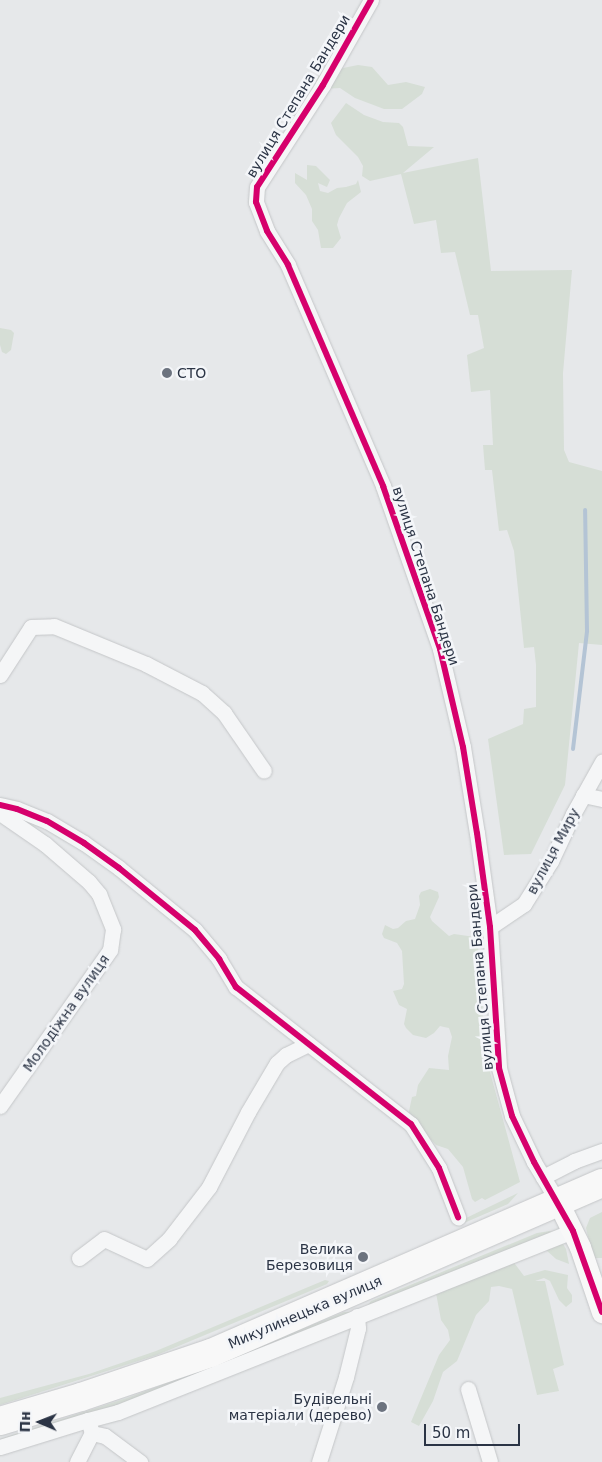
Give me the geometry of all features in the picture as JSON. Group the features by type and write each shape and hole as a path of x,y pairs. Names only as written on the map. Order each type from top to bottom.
{"highway":[{"name":"Микулинецька вулиця","path":"0,1420 81,1397 211,1353 602,1183"}],"street":[{"name":"вулиця Степана Бандери","path":"371,0 323,85 257,187 256,202 267,231 288,265 383,486 440,649 463,747 490,927 499,1068 512,1116 558,1202"},
{"path":"0,675 31,627 54,626 146,664 202,693 224,713 264,771"},
{"name":"вулиця Миру","path":"490,927 524,904 551,861 583,795 602,762"},
{"path":"583,795 602,799"},
{"path":"0,805 17,809 47,821 120,868 195,930 219,959 236,987 411,1124 440,1168 458,1217"},
{"name":"Молодіжна вулиця","path":"0,813 45,844 89,882 99,894 114,929 110,950 0,1106"},
{"path":"79,1258 104,1238 147,1259 169,1239 209,1186 248,1112 277,1063 286,1055 309,1044"},
{"path":"543,1177 574,1161 602,1151"},
{"path":"558,1202 573,1231 602,1312"},
{"path":"0,1447 90,1426 118,1412 573,1231"},
{"path":"319,1462 346,1376 358,1328 357,1316"},
{"path":"468,1389 490,1462"},
{"path":"77,1462 90,1426"},
{"path":"90,1426 140,1462"}],"shaded area":[{"path":"358,65 372,67 388,85 406,82 425,87 422,94 402,109 384,109 355,98 340,88 323,89 314,78 338,69"},
{"path":"346,103 364,115 383,122 399,123 403,127 408,146 434,147 403,173 478,158 491,271 572,270 563,373 564,450 569,462 602,471 602,645 579,643 565,785 531,854 504,855 488,739 523,724 524,709 536,707 536,665 534,647 524,648 514,551 507,530 499,531 492,470 485,470 483,445 493,445 490,390 471,392 467,355 484,348 478,315 470,315 455,252 441,253 436,220 414,224 401,174 370,181 362,176 363,166 358,157 336,135 331,123"},
{"path":"307,165 316,166 330,180 327,187 318,183 320,191 328,193 337,188 356,184 358,180 361,192 347,203 339,218 337,225 341,238 333,248 321,248 318,230 312,221 312,209 306,195 295,183 295,173 307,180"},
{"path":"0,328 11,330 14,333 11,350 6,354 2,352 0,345"},
{"path":"430,889 438,892 439,897 430,917 432,921 449,936 454,934 475,937 479,952 484,1028 490,1072 520,1182 485,1200 482,1198 475,1202 472,1199 463,1167 448,1149 436,1145 408,1116 412,1097 416,1096 418,1085 429,1068 449,1070 448,1056 452,1037 449,1028 440,1026 426,1038 413,1035 406,1028 404,1024 407,1009 399,1005 393,991 402,989 404,984 402,951 397,943 384,938 382,934 385,925 393,929 398,928 406,921 415,919 420,905 419,896 421,892"},
{"path":"518,1193 508,1204 464,1223 462,1220"},
{"path":"602,1212 602,1258 593,1258 586,1228 590,1218"},
{"path":"550,1231 554,1233 367,1306 371,1301 537,1233"},
{"path":"563,1244 569,1264 556,1259 545,1249"},
{"path":"509,1256 524,1276 545,1270 568,1275 567,1288 572,1295 572,1302 566,1307 559,1300 550,1281 544,1278 535,1281 545,1281 564,1365 553,1369 559,1391 537,1395 512,1289 499,1286 491,1287 489,1301 476,1315 457,1361 443,1372 433,1401 419,1426 411,1422 439,1355 450,1340 448,1330 441,1320 436,1293"},
{"path":"325,1280 329,1281 327,1284 157,1355 0,1405 0,1398 89,1374 156,1351"},
{"path":"344,1312 352,1312 129,1402 0,1443 0,1439 127,1398"}],"waterway":[{"path":"573,749 587,631 585,510"}],"cycle path":[{"path":"371,0 323,85 257,187 256,202 267,231 288,265 383,486 440,649 463,747 477,833 490,927 499,1068 512,1116 534,1162 573,1231 602,1312"},
{"path":"0,805 17,809 47,821 84,843 119,868 195,930 219,959 236,987 411,1124 439,1168 458,1217"}],"place":[{"name":"СТО","path":"167,373"},
{"name":"Велика Березовиця","path":"363,1257"},
{"name":"Будівельні матеріали (дерево)","path":"382,1407"}]}
